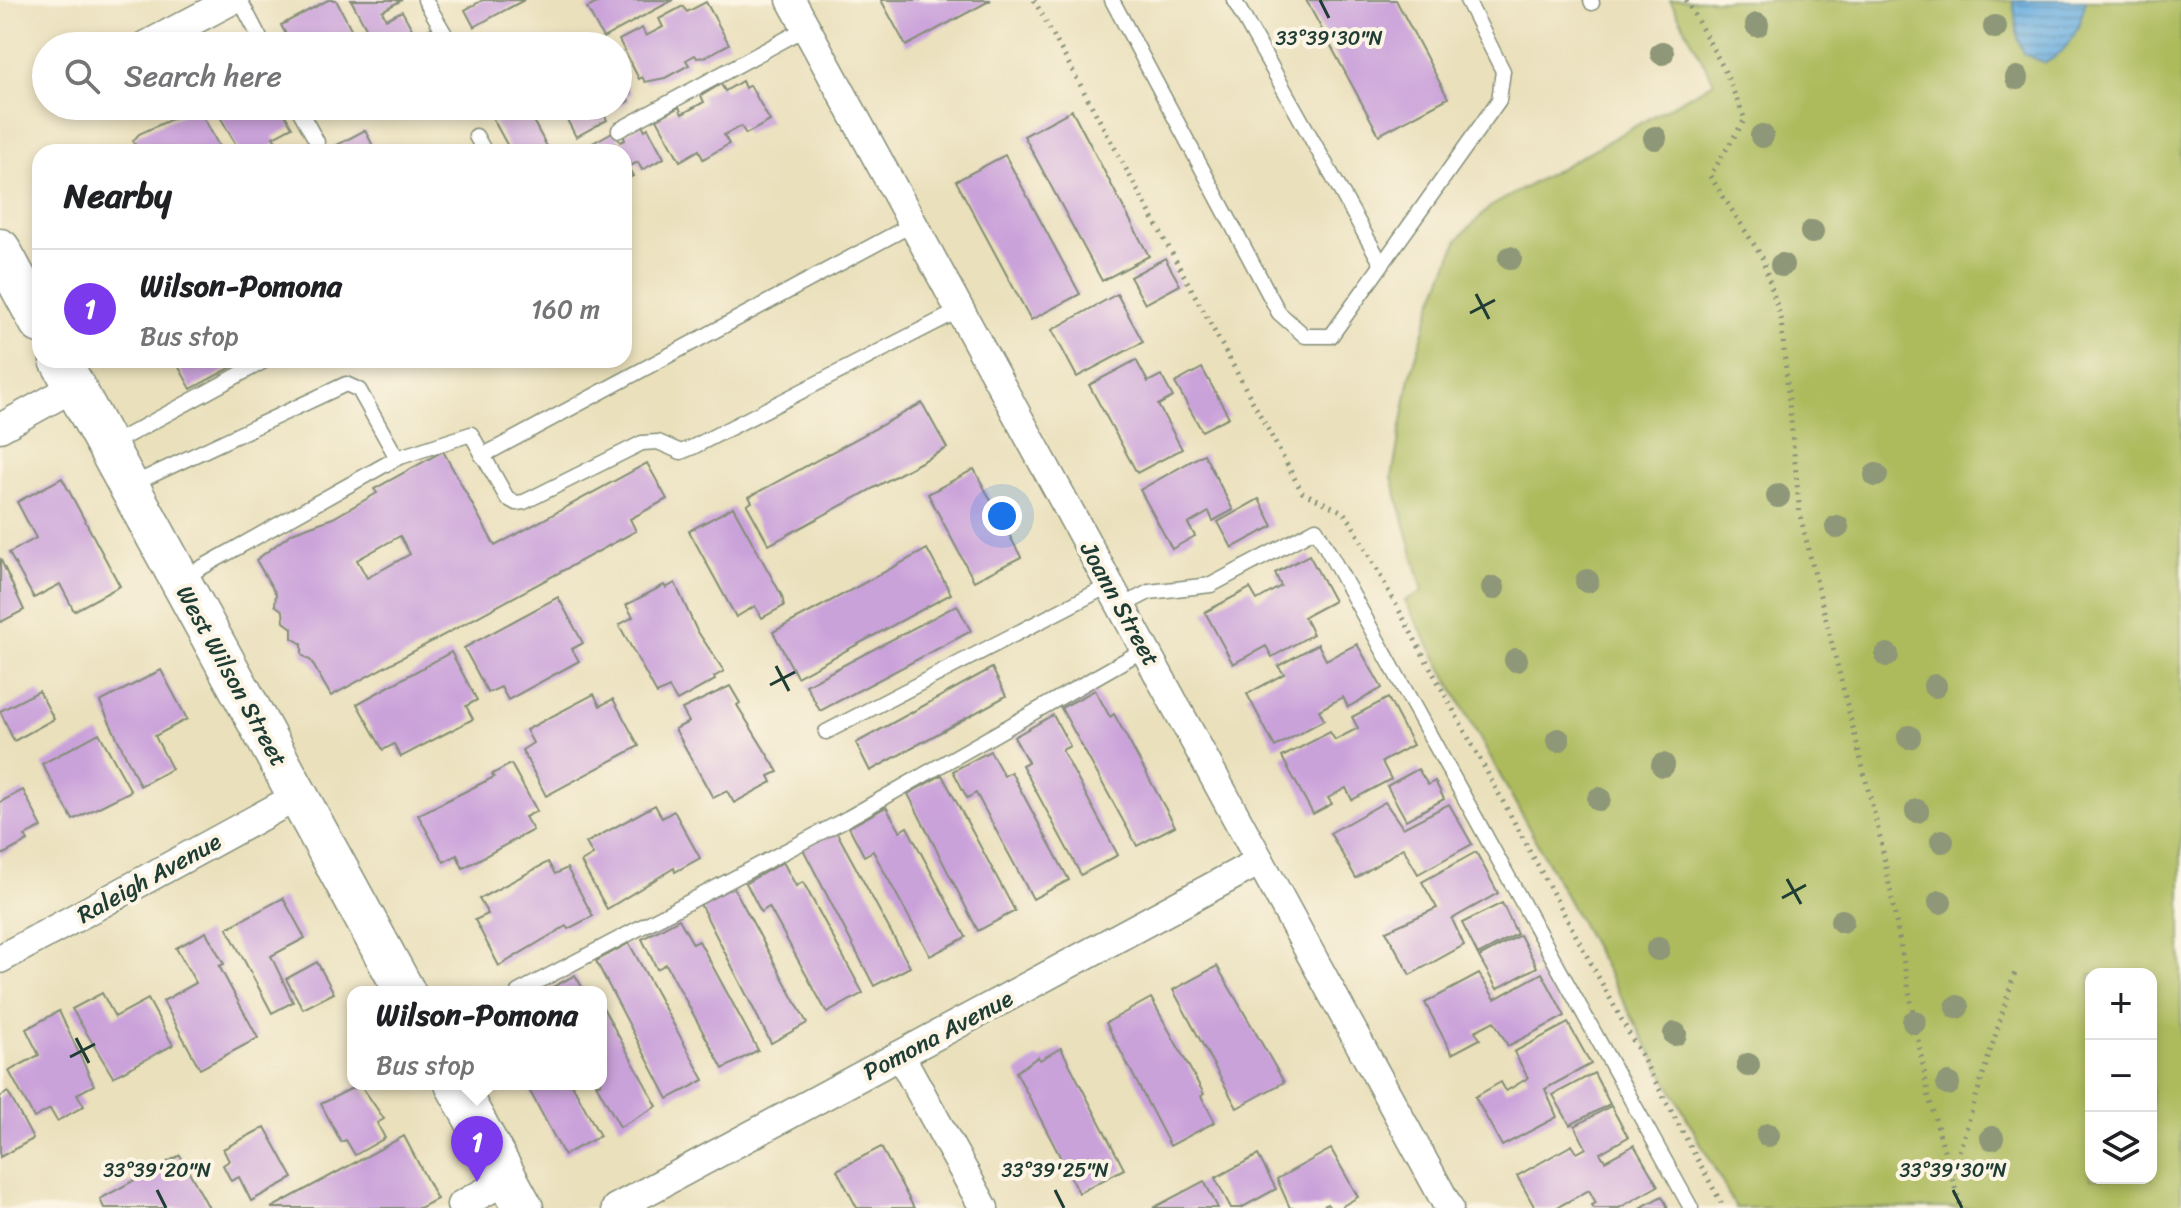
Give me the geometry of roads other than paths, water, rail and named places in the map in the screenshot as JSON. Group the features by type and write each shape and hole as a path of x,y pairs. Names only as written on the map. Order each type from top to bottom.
{"street":[{"path":"171,32 232,0"},
{"name":"Joann Street","path":"791,0 1449,1208"},
{"path":"0,249 32,308"},
{"path":"0,428 67,373"},
{"name":"West Wilson Street","path":"67,373 402,986"},
{"name":"Raleigh Avenue","path":"0,959 298,796"},
{"name":"Pomona Avenue","path":"616,1208 1260,861"},
{"path":"900,1055 984,1208"},
{"path":"458,1090 515,1194 458,1207"}],"lane":[{"path":"240,0 257,32"},
{"path":"425,0 444,32"},
{"path":"1112,0 1279,313 1305,336 1331,336 1499,100 1503,71 1467,0"},
{"path":"1234,0 1381,263"},
{"path":"619,130 806,28"},
{"path":"305,120 317,142"},
{"path":"476,136 480,144"},
{"path":"482,456 913,224"},
{"path":"180,580 397,458 465,433 471,434 507,498 516,503 544,495 642,443 658,442 681,452 693,447 960,310"},
{"path":"107,446 251,368"},
{"path":"128,486 346,384 359,390 397,458"},
{"path":"826,732 1116,596 1211,585 1316,529 1691,1208"},
{"path":"529,986 848,818 1145,649"}],"water":[{"path":"2013,0 2086,0 2073,37 2062,51 2045,63 2024,54 2018,39"}],"place":[{"name":"Wilson-Pomona","path":"477,1182"}]}
